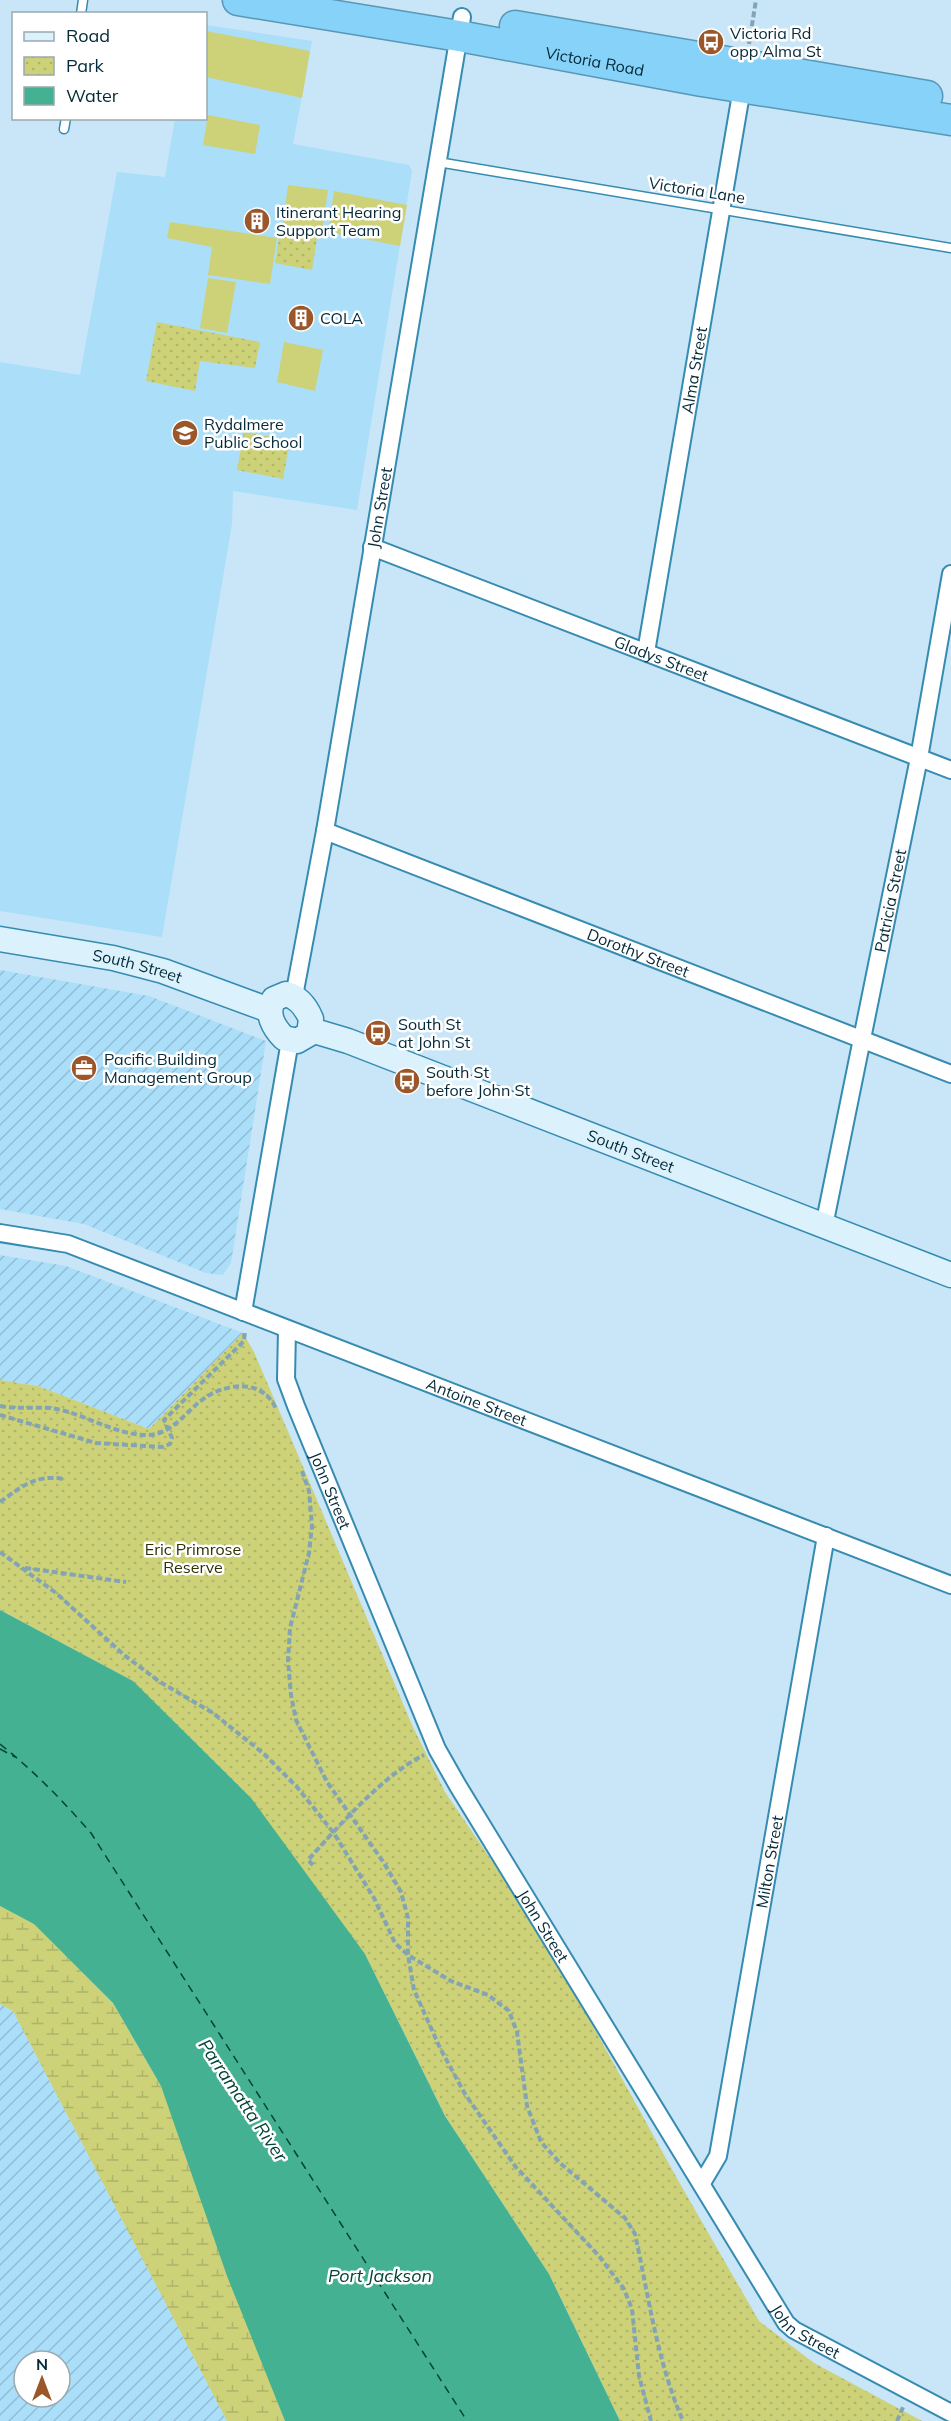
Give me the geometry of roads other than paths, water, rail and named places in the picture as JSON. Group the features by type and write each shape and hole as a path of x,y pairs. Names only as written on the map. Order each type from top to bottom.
{"highway":[{"name":"Victoria Road","path":"238,0 461,27 744,76 951,120"},
{"name":"Victoria Road","path":"362,0 461,27"},
{"name":"Victoria Road","path":"744,76 951,100"}],"street":[{"name":"John Street","path":"294,996 325,831 461,27"},
{"name":"Alma Street","path":"646,652 744,76"},
{"name":"Gladys Street","path":"372,547 951,770"},
{"name":"Patricia Street","path":"824,1226 920,758 951,574"},
{"name":"Dorothy Street","path":"325,831 951,1074"},
{"name":"South Street","path":"0,939 113,958 163,970 269,1010"},
{"path":"241,1319 301,1035 312,1023 309,1015 294,996 286,994 277,997 271,1003 269,1010 280,1034 301,1035"},
{"name":"South Street","path":"301,1035 348,1041 951,1275"},
{"name":"Antoine Street","path":"0,1233 68,1245 241,1319 287,1329 951,1585"},
{"name":"John Street","path":"287,1329 286,1379 437,1749 786,2323 794,2330 951,2413"},
{"name":"Milton Street","path":"702,2183 718,2156 826,1536"}],"lane":[{"path":"64,129 66,120"},
{"name":"Victoria Lane","path":"438,162 951,248"}],"water":[{"name":"Port Jackson","path":"0,1610 133,1681 251,1798 365,1954 445,2116 549,2274 620,2421 285,2421 227,2276 161,2086 113,2003 34,1924 0,1906"}],"place":[{"name":"Victoria Rd opp Alma St","path":"711,42"},
{"name":"Itinerant Hearing Support Team","path":"257,221"},
{"name":"COLA","path":"301,318"},
{"name":"Rydalmere Public School","path":"185,433"},
{"name":"South St at John St","path":"378,1033"},
{"name":"Pacific Building Management Group","path":"84,1068"},
{"name":"South St before John St","path":"407,1081"}],"park label":[{"name":"Eric Primrose Reserve","path":"193,1558"}],"water label":[{"name":"Parramatta River","path":"243,2100"}]}
